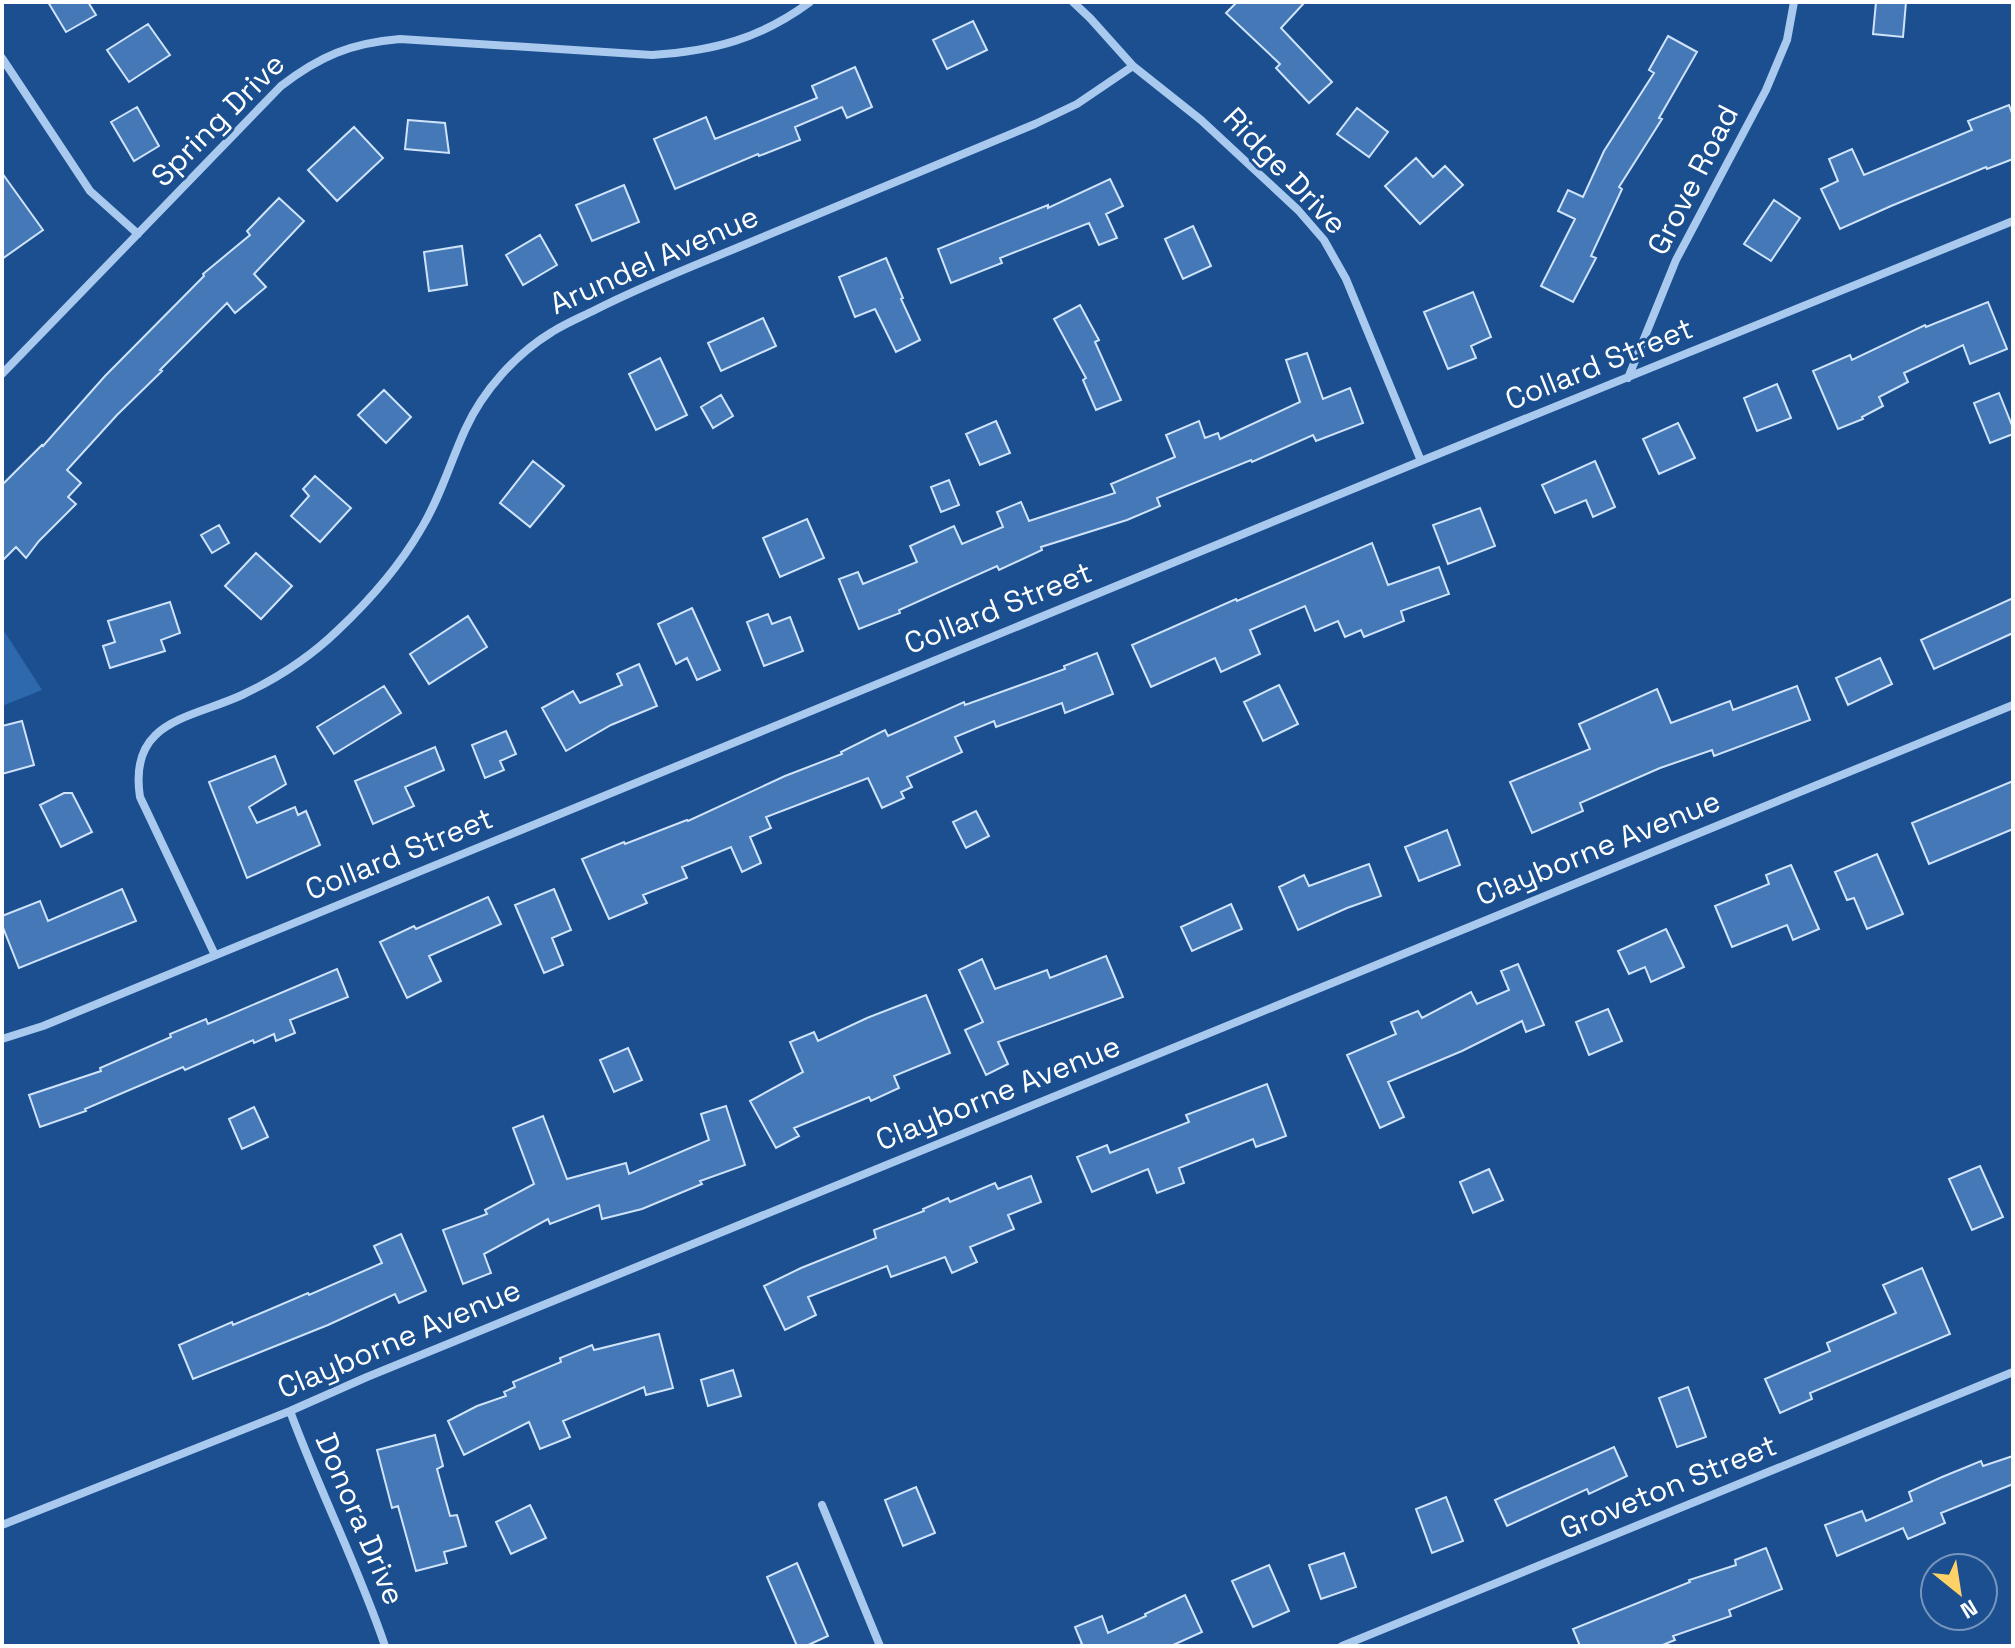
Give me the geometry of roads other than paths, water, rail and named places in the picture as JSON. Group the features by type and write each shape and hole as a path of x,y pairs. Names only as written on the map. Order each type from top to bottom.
{"street":[{"name":"Spring Drive","path":"2,374 281,86 305,67 332,53 361,44 400,39 652,55 687,53 748,38 810,2"},
{"name":"Ridge Drive","path":"1073,2 1133,66 1201,120 1298,210 1324,240 1346,279 1421,461"},
{"name":"Grove Road","path":"1628,378 1676,260 1766,90 1787,40 1794,2"},
{"path":"2,58 90,191 138,234"},
{"name":"Arundel Avenue","path":"215,955 140,797 137,778 141,757 162,729 186,715 241,695 287,670 333,635 364,605 400,562 423,527 447,478 466,428 486,393 508,368 554,331 639,288 1035,124 1077,104 1133,66"},
{"name":"Collard Street","path":"2,1039 43,1026 2013,221"},
{"name":"Clayborne Avenue","path":"2,1525 290,1411 2013,705"},
{"name":"Groveton Street","path":"1342,1646 2013,1372"},
{"name":"Donora Drive","path":"290,1411 385,1646"},
{"path":"822,1505 880,1646"}]}
